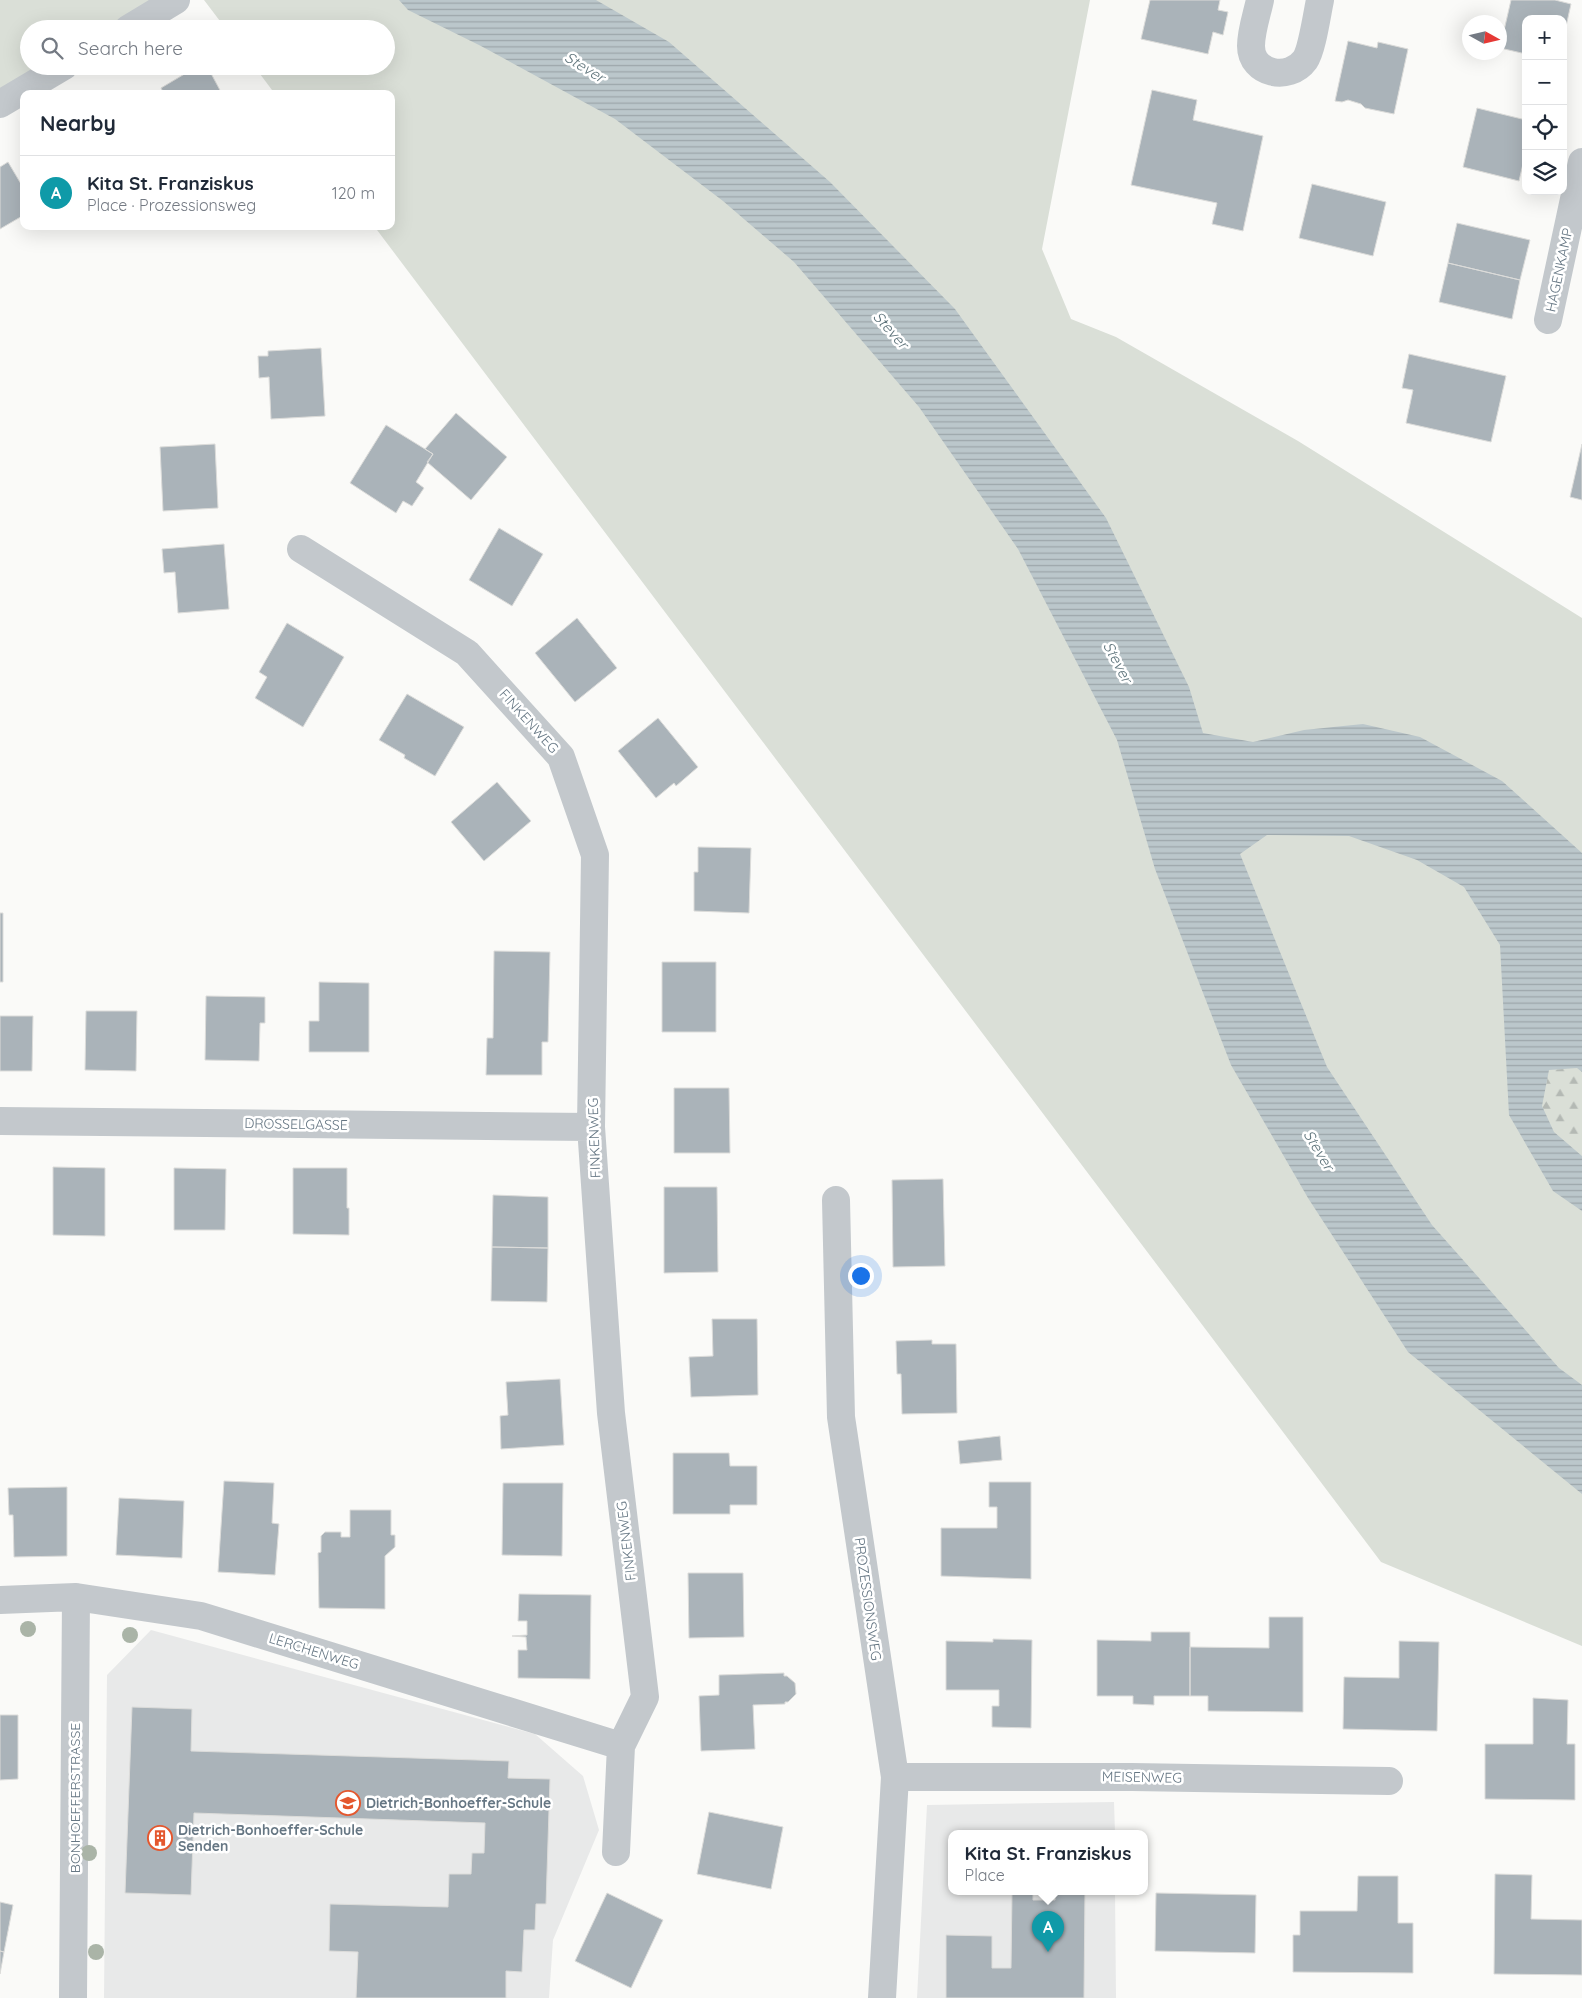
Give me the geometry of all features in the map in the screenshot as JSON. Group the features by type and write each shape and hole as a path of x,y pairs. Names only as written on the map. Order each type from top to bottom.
{"street":[{"path":"143,20 176,0"},
{"path":"1260,0 1251,47 1255,58 1263,68 1274,73 1286,73 1298,67 1306,58 1320,0"},
{"path":"24,90 49,75"},
{"path":"0,104 20,92"},
{"name":"HAGENKAMP","path":"1548,320 1582,162"},
{"name":"FINKENWEG","path":"301,549 467,653 561,757 595,855 591,1126 610,1413 645,1697 621,1746 616,1852"},
{"name":"DROSSELGASSE","path":"0,1121 591,1126"},
{"name":"PROZESSIONSWEG","path":"836,1200 841,1417 895,1778 882,1998"},
{"name":"LERCHENWEG","path":"0,1600 76,1597 201,1616 621,1746"},
{"name":"BONHOEFFERSTRASSE","path":"73,1998 76,1597"},
{"name":"MEISENWEG","path":"895,1778 1132,1777 1388,1781"}],"shaded area":[{"name":"Dietrich-Bonhoeffer-Schule","path":"151,1630 535,1734 583,1776 599,1830 553,1940 549,1998 104,1998 107,1675"},
{"path":"1114,1802 1115,1830 948,1830 948,1895 1115,1895 1116,1998 917,1998 927,1805"}],"green space":[{"path":"0,0 155,0 121,20 20,20 20,75 24,75 0,89"},
{"path":"204,0 1090,0 1042,249 1071,319 1116,337 1298,441 1582,618 1582,1646 1381,1562 377,230 395,230 395,90 272,90 261,75 395,75 395,20 219,20"},
{"path":"1577,1068 1582,1072 1582,1156 1554,1132 1542,1106 1549,1070"}],"water":[{"name":"Stever","path":"399,0 596,0 669,42 830,182 955,309 1106,518 1189,687 1203,733 1253,742 1304,730 1363,724 1420,737 1502,781 1582,853 1582,1072 1577,1068 1549,1070 1542,1106 1554,1132 1582,1156 1582,1211 1553,1191 1509,1115 1500,945 1464,887 1417,860 1349,836 1267,835 1240,854 1327,1067 1432,1225 1559,1368 1582,1385 1582,1494 1408,1352 1308,1198 1231,1065 1155,869 1117,740 1018,549 919,407 794,262 723,201 615,119 481,46 408,10"}],"building":[{"path":"1150,0 1220,0 1218,10 1228,12 1223,35 1213,32 1208,54 1141,39"},
{"path":"1511,0 1555,0 1571,4 1567,22 1567,15 1522,15 1522,53 1507,50 1507,17"},
{"path":"1348,41 1377,48 1378,42 1408,49 1394,114 1365,108 1361,104 1348,100 1342,102 1335,101"},
{"path":"183,75 212,75 220,90 162,90 161,88"},
{"path":"1152,90 1197,100 1193,120 1263,136 1243,231 1212,224 1217,203 1131,185"},
{"path":"1477,108 1522,119 1522,168 1519,181 1463,167"},
{"path":"8,162 20,182 20,217 0,229 0,167"},
{"path":"1312,184 1386,202 1373,256 1299,238"},
{"path":"1457,223 1530,240 1520,280 1448,263"},
{"path":"1448,263 1520,280 1512,319 1439,302"},
{"path":"321,348 325,416 271,419 269,377 259,378 258,356 268,356 268,351"},
{"path":"1409,354 1506,376 1491,442 1406,423 1413,390 1402,388"},
{"path":"456,413 507,457 471,500 427,462 433,454 425,449"},
{"path":"386,425 433,454 416,482 424,488 412,506 403,501 396,513 350,483"},
{"path":"215,444 218,508 163,511 160,447"},
{"path":"1582,444 1582,500 1570,497"},
{"path":"499,528 543,554 512,606 469,580"},
{"path":"224,544 229,609 178,613 175,572 164,573 162,549"},
{"path":"577,618 617,668 575,702 535,653"},
{"path":"287,623 344,657 303,727 255,698 267,677 259,672"},
{"path":"407,694 464,727 435,776 404,758 405,755 379,740"},
{"path":"658,718 698,767 676,786 674,783 656,798 618,751"},
{"path":"497,782 531,821 484,861 451,822"},
{"path":"698,847 751,848 749,913 694,911 694,872 698,872"},
{"path":"0,913 3,913 3,982 0,982"},
{"path":"494,951 550,952 548,1042 542,1042 542,1075 486,1075 487,1038 493,1038"},
{"path":"662,962 716,962 716,1032 662,1032"},
{"path":"319,982 369,983 369,1052 309,1052 309,1021 319,1021"},
{"path":"206,996 265,997 265,1023 260,1023 259,1061 205,1060"},
{"path":"86,1011 137,1011 136,1071 85,1070"},
{"path":"0,1016 33,1016 32,1071 0,1071"},
{"path":"674,1088 729,1088 730,1153 674,1153"},
{"path":"53,1167 105,1168 105,1236 53,1235"},
{"path":"174,1168 226,1169 225,1230 174,1230"},
{"path":"293,1168 347,1168 349,1235 293,1234"},
{"path":"943,1179 945,1266 893,1267 892,1180"},
{"path":"664,1187 717,1187 718,1272 664,1273"},
{"path":"493,1195 548,1197 548,1248 492,1247"},
{"path":"492,1247 548,1248 547,1302 491,1301"},
{"path":"712,1319 757,1319 758,1395 691,1397 689,1357 713,1356"},
{"path":"932,1340 932,1344 956,1344 957,1413 902,1414 901,1374 897,1374 896,1341"},
{"path":"560,1379 564,1445 501,1449 500,1416 508,1415 506,1382"},
{"path":"1000,1436 1002,1460 960,1464 958,1441"},
{"path":"673,1453 729,1453 730,1466 757,1466 757,1505 730,1505 730,1514 673,1514"},
{"path":"224,1481 274,1483 272,1523 279,1524 275,1575 218,1572"},
{"path":"989,1482 1031,1482 1031,1579 941,1576 941,1528 997,1528 997,1507 989,1507"},
{"path":"503,1483 563,1483 562,1556 502,1555"},
{"path":"67,1487 67,1556 14,1557 13,1515 9,1515 8,1488"},
{"path":"119,1498 184,1501 182,1558 116,1555"},
{"path":"350,1510 391,1510 391,1535 395,1535 395,1547 385,1556 385,1609 319,1608 318,1553 321,1552 321,1536 325,1532 341,1532 341,1537 350,1537"},
{"path":"688,1573 743,1573 744,1637 689,1638"},
{"path":"519,1594 591,1595 590,1679 518,1678 518,1650 527,1650 526,1637 512,1636 527,1635 527,1621 518,1621"},
{"path":"1269,1617 1303,1617 1303,1712 1208,1711 1208,1696 1190,1696 1190,1647 1269,1648"},
{"path":"1151,1632 1190,1632 1190,1696 1154,1696 1154,1705 1133,1704 1133,1696 1097,1696 1097,1640 1151,1641"},
{"path":"993,1639 1032,1640 1031,1728 992,1727 992,1706 999,1706 999,1690 946,1690 946,1641 993,1642"},
{"path":"1399,1641 1439,1642 1437,1731 1343,1729 1344,1677 1399,1678"},
{"path":"784,1673 784,1676 787,1676 795,1683 796,1694 785,1704 753,1705 755,1749 701,1751 699,1696 719,1695 719,1675"},
{"path":"1533,1698 1568,1700 1567,1744 1575,1744 1575,1800 1485,1799 1485,1744 1533,1744"},
{"name":"Dietrich-Bonhoeffer-Schule Senden","path":"132,1707 192,1709 191,1751 509,1761 508,1778 550,1779 546,1904 536,1904 535,1930 524,1930 522,1972 506,1971 506,1998 356,1998 358,1952 329,1951 330,1904 448,1907 449,1874 471,1874 472,1853 484,1853 485,1823 194,1813 191,1895 125,1893"},
{"path":"0,1715 18,1715 18,1779 0,1780"},
{"path":"709,1812 783,1827 771,1889 697,1874"},
{"path":"1495,1874 1532,1875 1531,1919 1582,1920 1582,1975 1494,1974"},
{"path":"1358,1876 1398,1876 1398,1923 1413,1923 1413,1973 1293,1972 1293,1935 1300,1935 1300,1911 1357,1911"},
{"path":"607,1893 663,1920 631,1988 575,1961"},
{"path":"1156,1893 1256,1895 1255,1953 1155,1951"},
{"path":"1012,1895 1033,1895 1033,1900 1055,1900 1055,1895 1085,1895 1084,1998 946,1998 946,1935 992,1936 992,1968 1011,1968"},
{"path":"0,1902 13,1905 4,1952 0,1951"},
{"path":"0,1951 4,1952 0,1974"}],"place":[{"name":"Dietrich-Bonhoeffer-Schule","path":"348,1803"},
{"name":"Dietrich-Bonhoeffer-Schule Senden","path":"160,1838"},
{"name":"Kita St. Franziskus","path":"1048,1952"}]}
